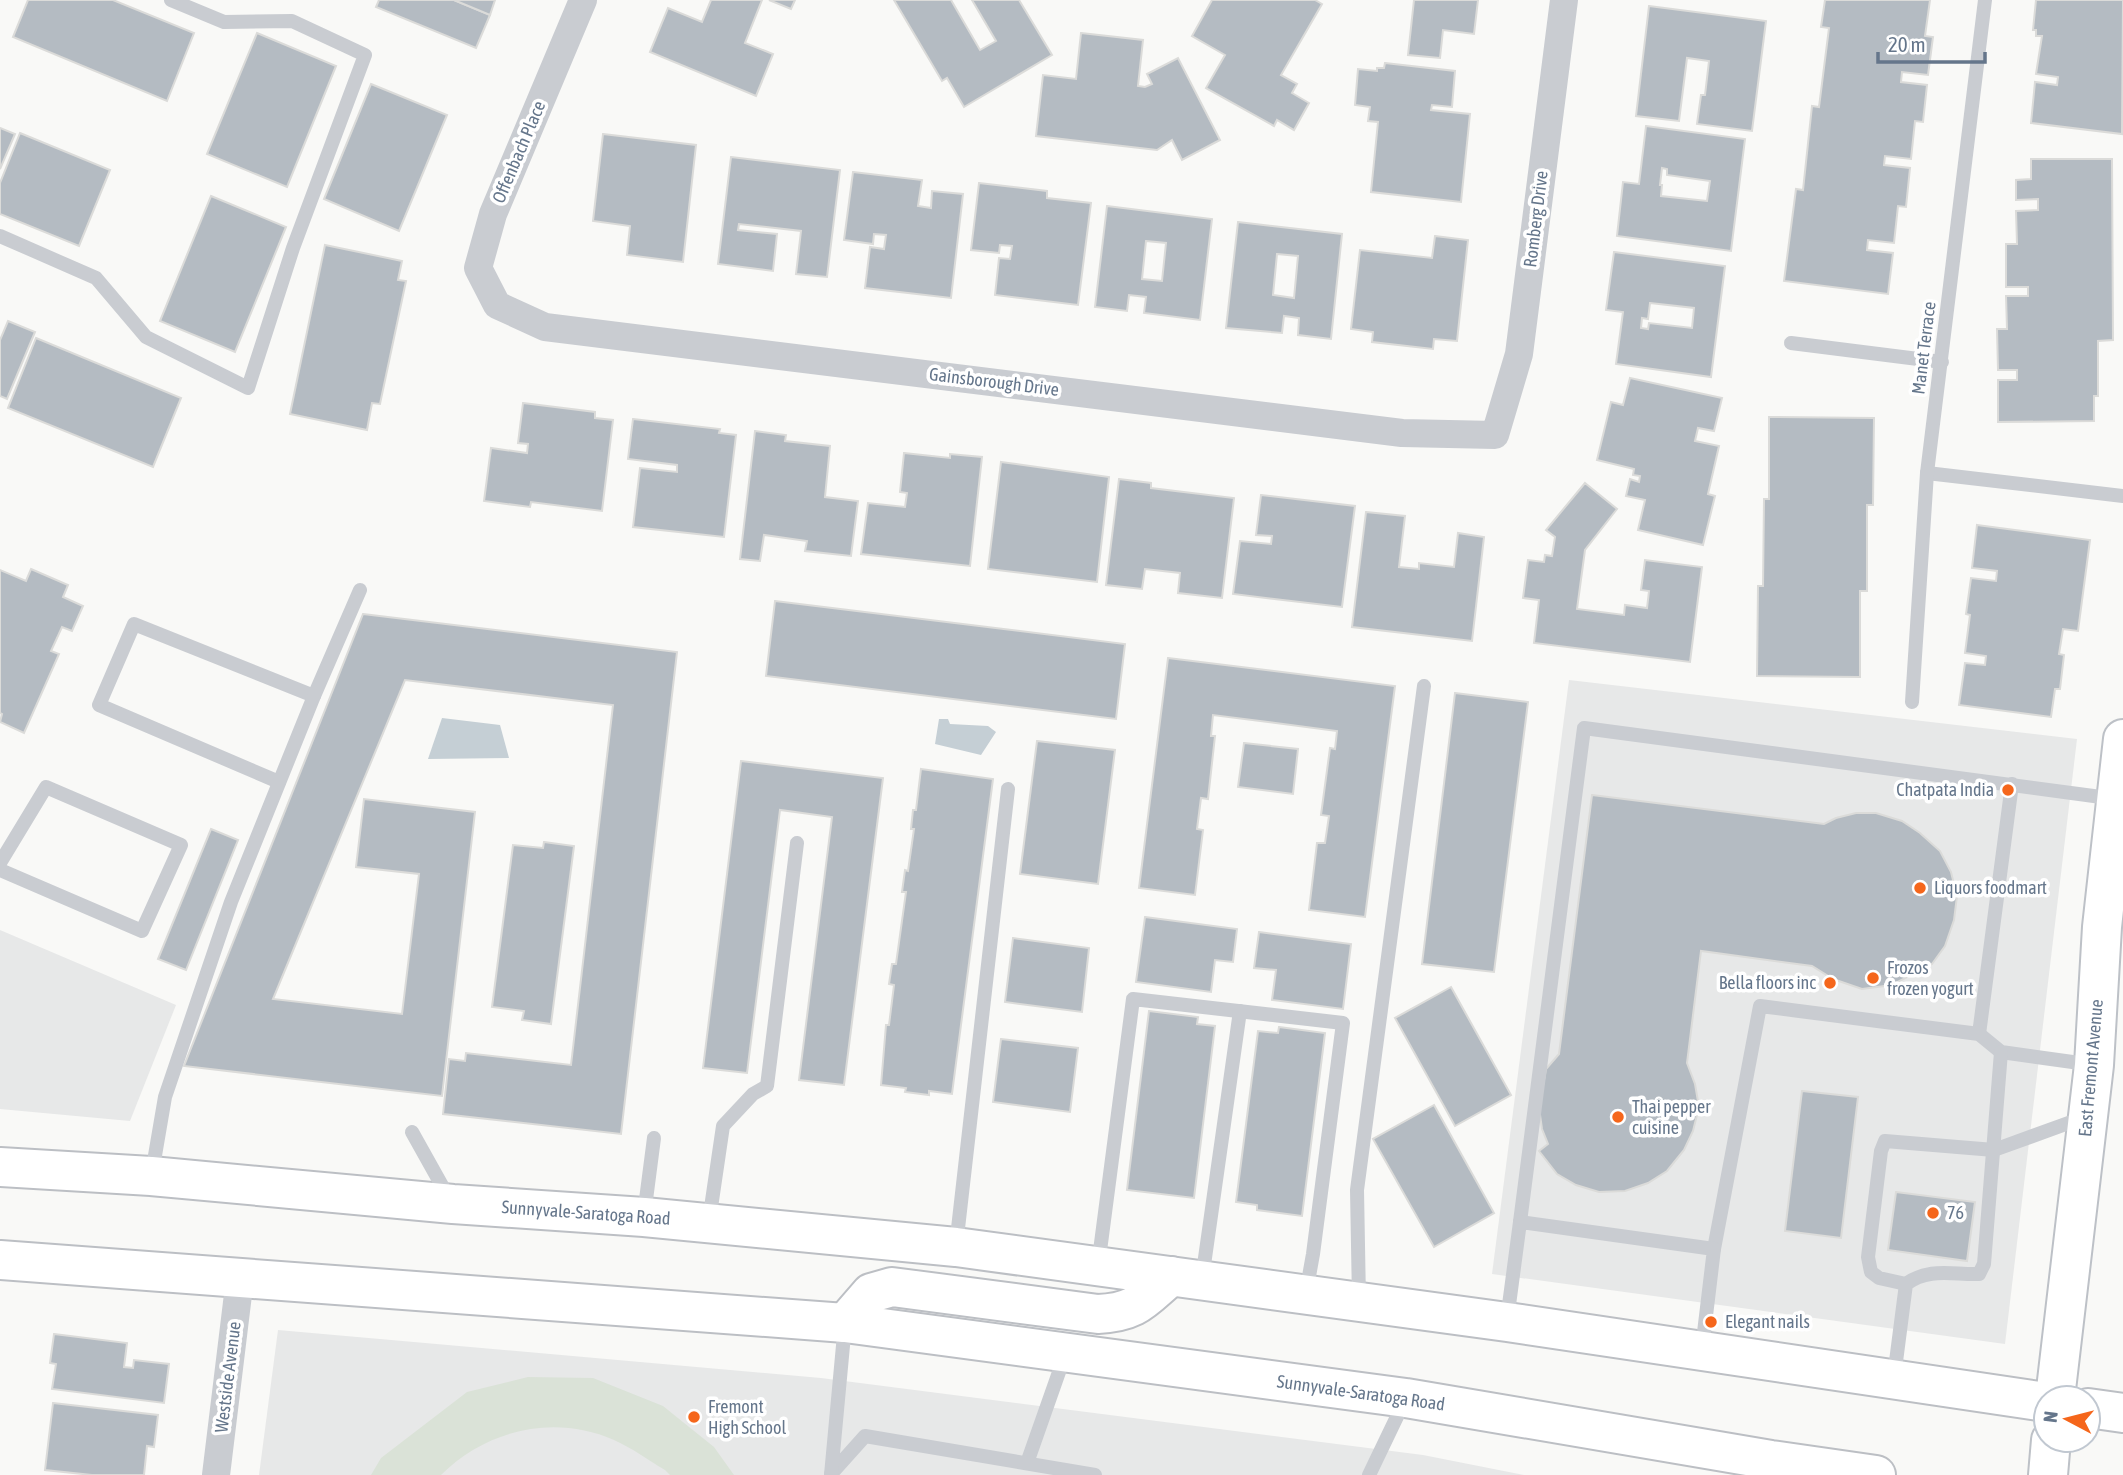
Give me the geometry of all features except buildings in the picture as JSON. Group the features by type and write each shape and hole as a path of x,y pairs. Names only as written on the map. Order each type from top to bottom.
{"main road":[{"name":"East Fremont Avenue","path":"2057,1384 2094,1065 2102,927 2123,738"},
{"name":"Sunnyvale-Saratoga Road","path":"0,1167 151,1176 453,1204 644,1217 956,1247 1507,1322 2032,1400"},
{"name":"Sunnyvale-Saratoga Road","path":"0,1260 845,1323 1406,1398 1771,1460 1876,1475"},
{"path":"845,1323 871,1293 892,1287 1098,1314 1136,1307 1186,1277"},
{"path":"2102,1410 2123,1413"},
{"path":"2048,1475 2050,1454"}],"street":[{"name":"Offenbach Place","path":"497,305 478,268 493,214 583,0"},
{"name":"Romberg Drive","path":"1495,435 1519,354 1564,0"},
{"name":"Gainsborough Drive","path":"497,305 545,327 1402,433 1495,435"},
{"name":"Westside Avenue","path":"216,1475 240,1278"}],"lane":[{"path":"0,236 96,278 146,337 248,388 293,248 365,55 292,21 224,22 172,0"},
{"name":"Manet Terrace","path":"1912,702 1927,473 1985,0"},
{"path":"1791,343 1942,362"},
{"path":"1927,473 2123,496"},
{"path":"151,1176 165,1097 231,902 360,590"},
{"path":"279,782 99,705 134,624 314,696"},
{"path":"1359,1302 1357,1190 1423,686"},
{"path":"1507,1322 1584,728 2116,799"},
{"path":"1979,1034 2012,784"},
{"path":"0,863 46,787 181,845 142,931 0,870"},
{"path":"956,1247 1008,789"},
{"path":"709,1223 723,1126 752,1094 767,1086 797,843"},
{"path":"1098,1266 1133,999 1343,1023 1306,1295"},
{"path":"1702,1351 1714,1249 1760,1006 1979,1034 2001,1052 2094,1065"},
{"path":"1186,1277 1240,1011"},
{"path":"1894,1378 1906,1284 1916,1277 1932,1272 1979,1274 1984,1264 2001,1052"},
{"path":"1906,1284 1880,1278 1871,1272 1868,1257 1881,1151 1885,1142 1892,1140 1994,1150 2087,1116"},
{"path":"412,1132 453,1204"},
{"path":"644,1217 654,1138"},
{"path":"1520,1222 1714,1249"},
{"path":"831,1474 845,1323"},
{"path":"1027,1463 1066,1353"},
{"path":"1369,1475 1406,1398"},
{"path":"831,1474 865,1436 1095,1475"}],"shaded area":[{"path":"1569,680 2077,739 2005,1344 1492,1274"},
{"path":"442,718 500,725 509,758 428,759"},
{"path":"939,719 948,719 950,724 988,726 996,732 981,755 935,744"},
{"path":"0,930 176,1005 130,1121 0,1109"},
{"name":"Fremont High School","path":"278,1330 821,1378 1423,1455 1524,1475 259,1475"},
{"path":"528,1377 593,1378 663,1406 714,1447 734,1475 670,1475 614,1440 569,1428 545,1428 500,1437 479,1446 441,1475 371,1475 381,1458 467,1392"}],"place":[{"name":"Chatpata India","path":"2008,790"},
{"name":"Liquors foodmart","path":"1920,888"},
{"name":"Frozos frozen yogurt","path":"1873,978"},
{"name":"Bella floors inc","path":"1830,983"},
{"name":"Thai pepper cuisine","path":"1618,1117"},
{"name":"76","path":"1933,1213"},
{"name":"Elegant nails","path":"1711,1322"},
{"name":"Fremont High School","path":"694,1417"}]}
